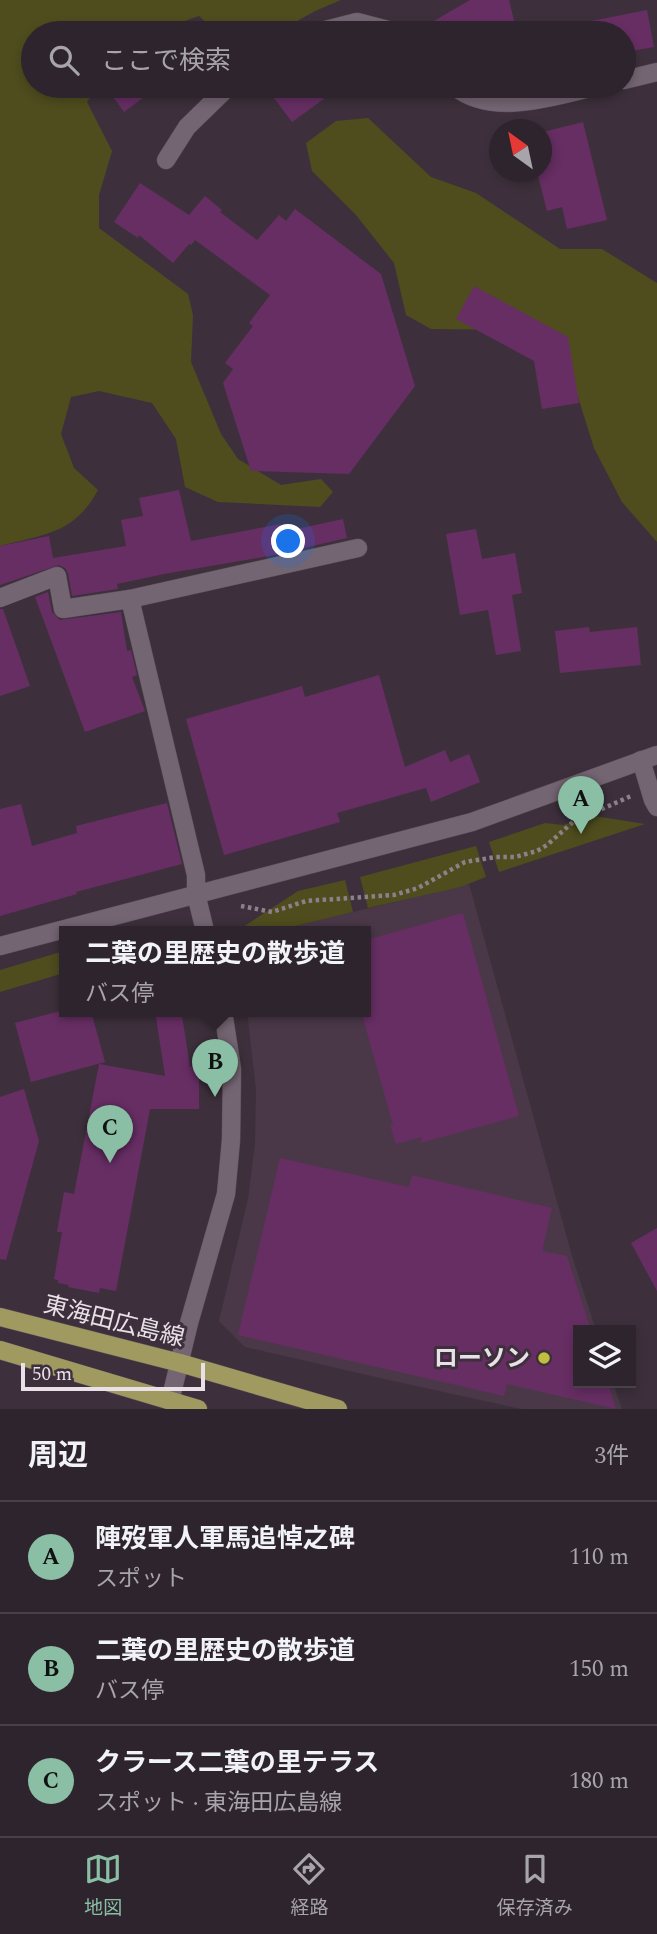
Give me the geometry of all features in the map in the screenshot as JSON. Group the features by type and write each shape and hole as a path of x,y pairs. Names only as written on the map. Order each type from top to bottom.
{"main road":[{"name":"東海田広島線","path":"0,1317 180,1363 338,1409"},
{"path":"0,1350 198,1409"}],"street":[{"path":"636,77 657,72"},
{"path":"166,160 187,127 217,98"},
{"path":"476,98 487,101 530,102 547,98"},
{"path":"0,598 57,576 63,609 130,599 358,548"},
{"path":"130,599 196,875 196,894 204,926"},
{"path":"75,926 472,822 649,757 653,800 657,807"},
{"path":"0,946 59,930"},
{"path":"170,1401 226,1194 231,1140 232,1069 224,1017"}],"path":[{"path":"237,905 272,912 306,901 394,895 418,888 465,862 514,857 537,851 572,822 636,794"}],"shaded area":[{"path":"0,0 341,0 297,21 204,21 199,16 184,21 21,21 21,98 90,98 87,102 112,151 99,195 99,228 188,294 193,315 191,362 221,434 238,459 281,485 321,479 333,492 320,507 218,502 185,487 176,439 152,403 99,391 71,397 61,434 74,468 98,490 89,505 79,516 57,530 0,546"},
{"path":"368,118 431,177 476,193 560,249 602,249 657,283 657,542 622,502 594,448 563,349 542,330 431,329 406,315 394,263 356,215 312,171 306,143 336,121"},
{"path":"594,816 645,824 499,872 489,842 545,823 563,825"},
{"path":"476,846 486,877 460,887 368,908 360,877"},
{"path":"345,880 353,912 296,926 245,926 298,891"},
{"path":"469,884 572,1256 594,1325 573,1325 573,1388 615,1388 622,1409 521,1409 245,1347 219,1321 248,1199 255,1144 256,1090 248,1017 371,1017 371,926 296,926"},
{"path":"59,952 59,974 0,992 0,970"}],"building":[{"path":"470,0 509,0 514,21 434,21"},
{"path":"647,10 654,47 636,50 636,21 591,21"},
{"path":"114,98 143,98 124,112"},
{"path":"274,98 323,98 324,99 292,122"},
{"path":"583,122 607,220 567,229 562,207 547,211 540,182 552,182 552,130"},
{"path":"140,183 189,215 205,196 222,210 220,212 257,240 279,215 286,221 295,209 381,274 415,386 349,474 251,471 223,383 233,369 225,363 253,326 249,323 270,295 195,240 173,263 139,235 138,238 114,222"},
{"path":"474,286 568,337 579,403 542,409 534,361 456,319"},
{"path":"179,490 191,541 281,524 283,532 343,519 347,538 269,556 117,584 118,589 72,596 68,573 59,565 0,585 0,546 49,536 53,558 126,546 121,520 143,516 139,498"},
{"path":"476,529 482,559 515,553 522,593 512,595 521,651 496,655 488,610 460,615 446,534"},
{"path":"48,592 52,612 60,620 121,612 127,651 131,650 137,675 132,677 145,711 85,732 35,597"},
{"path":"0,609 3,609 30,686 0,696"},
{"path":"589,627 590,632 637,627 641,665 560,673 555,631"},
{"path":"379,675 405,767 445,750 450,762 469,754 480,782 431,802 426,788 337,813 340,822 224,855 186,719 302,686 305,697"},
{"path":"167,803 182,864 76,892 77,894 0,916 0,809 21,804 32,846 77,833 76,826"},
{"path":"463,913 519,1116 420,1143 422,1137 396,1144 363,1017 371,1017 371,939"},
{"path":"59,1011 59,1017 93,1017 105,1062 31,1082 15,1023"},
{"path":"156,1017 182,1017 190,1067 199,1067 199,1109 150,1109 116,1291 100,1288 99,1293 58,1283 58,1280 54,1279 62,1232 57,1232 64,1192 74,1194 99,1064 165,1076"},
{"path":"24,1089 39,1141 6,1260 0,1259 0,1097"},
{"path":"280,1158 409,1187 412,1175 552,1208 542,1251 567,1256 589,1325 573,1325 573,1388 610,1388 616,1409 507,1384 504,1396 238,1335"},
{"path":"657,1228 657,1291 631,1243"}],"place":[{"name":"陣歿軍人軍馬追悼之碑","path":"581,834"},
{"name":"二葉の里歴史の散歩道","path":"215,1097"},
{"name":"クラース二葉の里テラス","path":"110,1163"},
{"name":"ローソン","path":"544,1358"}]}
